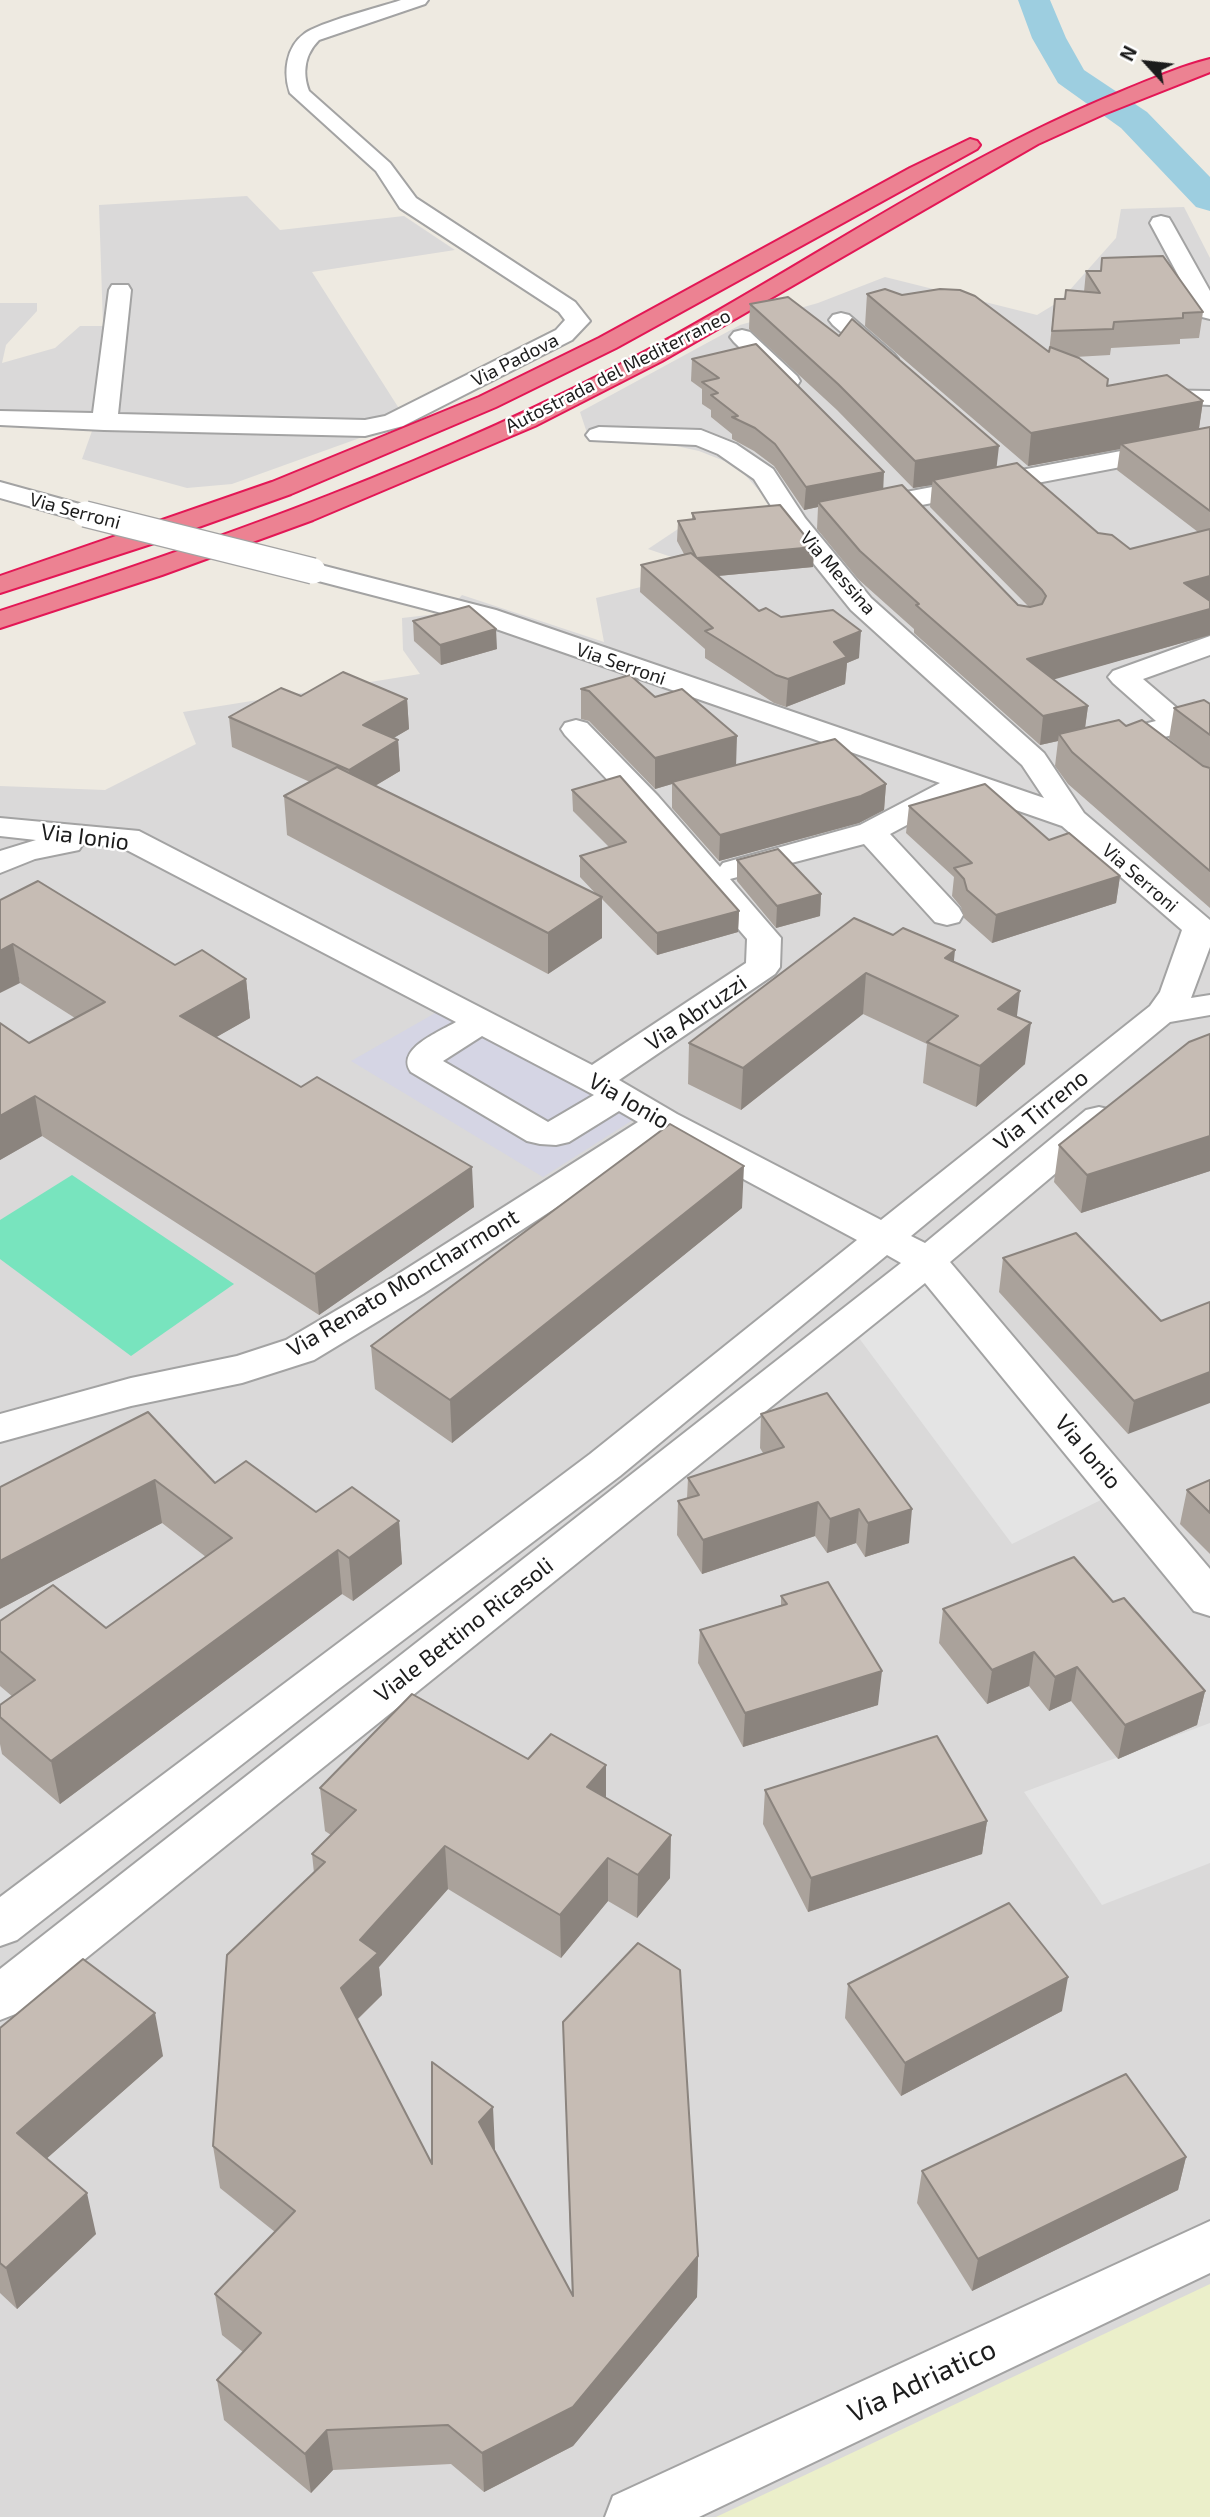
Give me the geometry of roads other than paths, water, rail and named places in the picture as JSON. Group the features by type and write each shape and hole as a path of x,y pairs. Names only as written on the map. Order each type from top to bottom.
{"highway":[{"name":"Autostrada del Mediterraneo","path":"0,620 150,572 318,510 465,448 597,386 713,325 949,185 1034,139 1157,85 1210,65"},
{"name":"Autostrada del Mediterraneo","path":"0,586 116,549 279,490 424,430 553,371 668,312 909,176 995,132"}],"street":[{"name":"Via Padova","path":"0,418 104,423 365,428 394,421 564,335 578,321 567,307 408,203 383,167 300,93 293,78 303,44 312,36 419,0"},
{"path":"1161,223 1210,312"},
{"path":"104,423 120,290"},
{"path":"841,320 901,373"},
{"path":"742,337 807,399"},
{"path":"1121,397 1210,398"},
{"name":"Via Messina","path":"598,435 691,437 727,449 765,474 818,517 860,604 1055,754 1073,819"},
{"path":"818,517 897,491 1022,478 1210,442"},
{"path":"1002,461 1050,503"},
{"name":"Via Serroni","path":"0,490 486,616 1073,819 1206,942"},
{"path":"897,491 924,520"},
{"path":"1178,725 1123,677 1207,651"},
{"path":"529,652 819,758 853,745"},
{"path":"1055,754 1210,717"},
{"name":"Via Abruzzi","path":"576,729 659,800 708,877 764,938 763,967 607,1088"},
{"path":"1138,734 1169,758"},
{"path":"708,877 871,832 969,782"},
{"name":"Via Ionio","path":"0,827 128,838 481,1021 607,1088 664,1122 928,1261 1210,1599"},
{"path":"871,832 947,915"},
{"path":"0,863 26,851 101,837"},
{"path":"1162,1014 1206,942"},
{"name":"Via Tirreno","path":"882,1238 1162,1014 1210,1005"},
{"path":"481,1021 424,1058 423,1064 540,1133 556,1134 607,1088"},
{"name":"Via Tirreno","path":"928,1261 1127,1095"},
{"name":"Via Renato Moncharmont","path":"0,1428 131,1392 242,1369 300,1350 409,1285 664,1122"},
{"name":"Viale Bettino Ricasoli","path":"0,1924 605,1465 882,1238"},
{"name":"Viale Bettino Ricasoli","path":"0,1998 928,1261"},
{"name":"Via Adriatico","path":"634,2517 1210,2246"}],"waterway":[{"path":"1034,0 1049,38 1070,76 1134,120 1210,199"}]}
